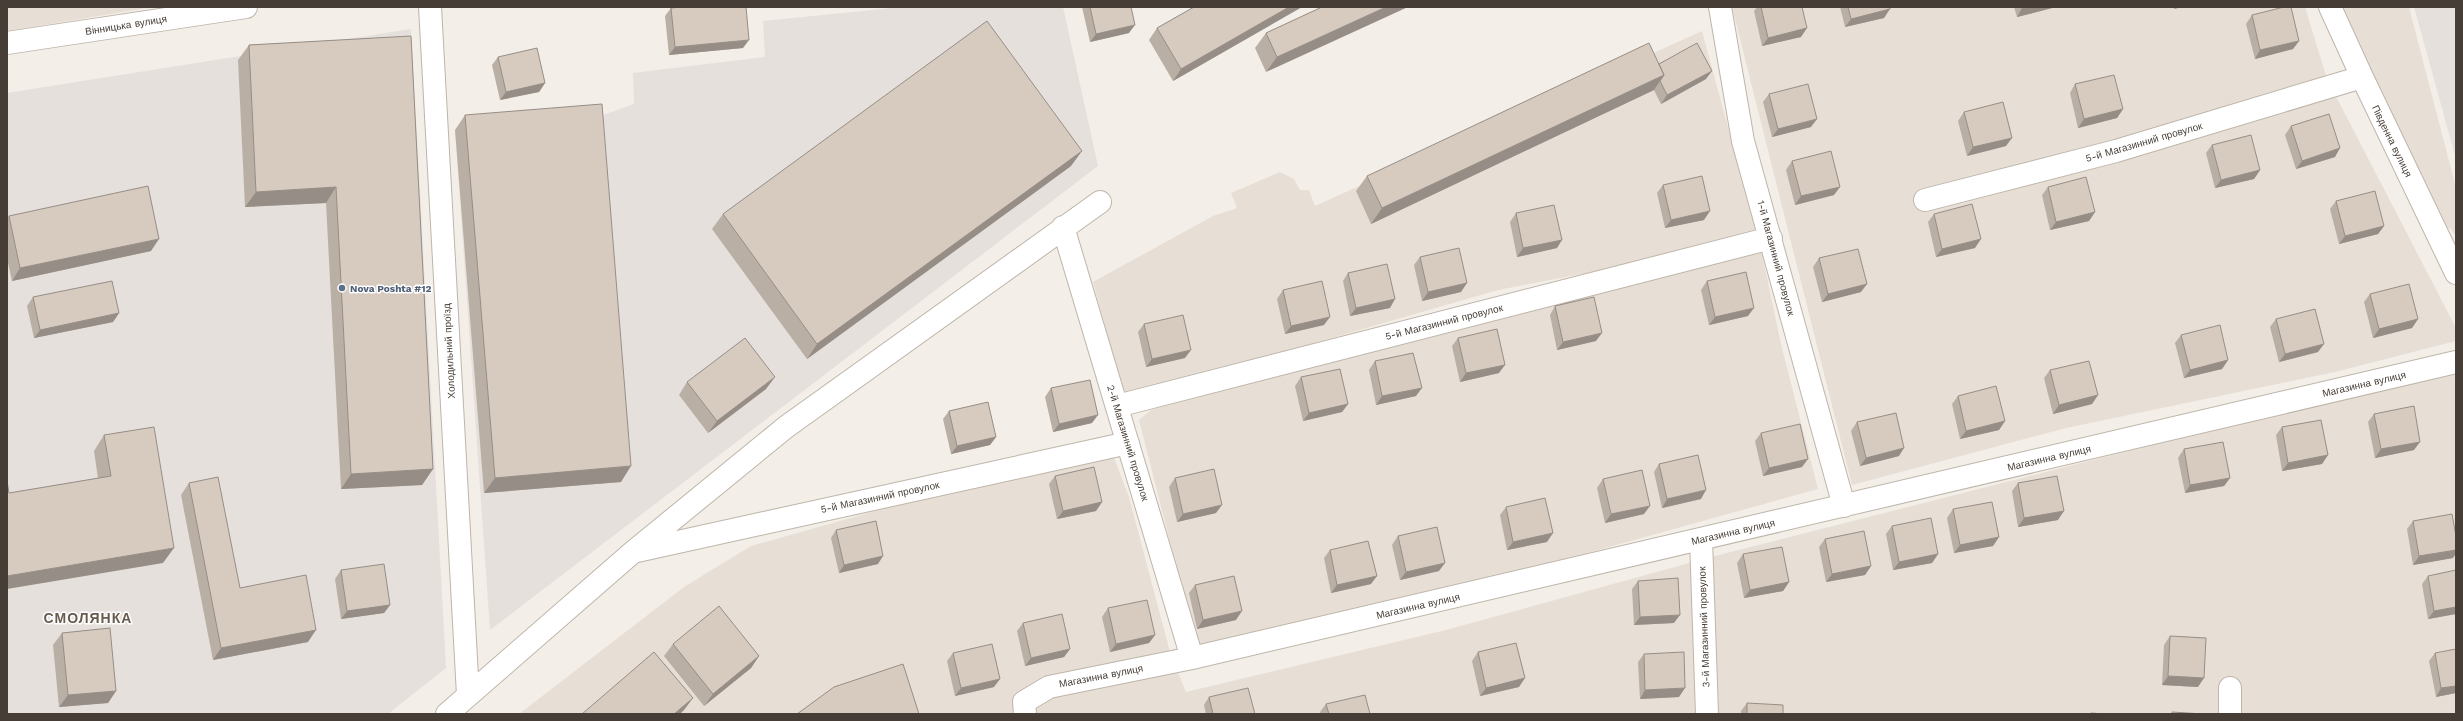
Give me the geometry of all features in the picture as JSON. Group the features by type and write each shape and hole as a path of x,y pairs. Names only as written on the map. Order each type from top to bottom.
{"street":[{"name":"Вінницька вулиця","path":"7,43 246,7"},
{"name":"Холодильний проїзд","path":"430,7 468,695"},
{"name":"1-й Магазинний провулок","path":"1720,7 1743,141 1844,506"},
{"name":"Південна вулиця","path":"2330,7 2456,273"},
{"name":"5-й Магазинний провулок","path":"1926,200 2116,151 2362,77"},
{"path":"447,714 633,552 786,427 1100,202"},
{"name":"2-й Магазинний провулок","path":"1063,228 1192,658"},
{"name":"5-й Магазинний провулок","path":"1116,406 1771,238"},
{"name":"Магазинна вулиця","path":"1025,714 1024,702 1049,687 1192,658 2456,362"},
{"name":"5-й Магазинний провулок","path":"633,552 1128,443"},
{"name":"3-й Магазинний провулок","path":"1701,539 1707,714"},
{"path":"2230,688 2230,714"}],"shaded area":[{"path":"7,7 153,7 7,31"},
{"path":"902,7 1063,7 1098,166 490,630 455,130 592,119 634,104 633,73 765,57 763,21"},
{"path":"1732,7 2305,7 2327,79 2456,328 2456,341 2335,372 2066,428 1852,485"},
{"path":"2341,7 2409,7 2456,188 2456,236 2450,228 2440,233"},
{"path":"2414,7 2456,7 2456,159"},
{"path":"411,29 446,668 388,714 7,714 7,93"},
{"path":"1702,31 1756,231 1613,268 1498,290 1270,356 1126,393 1121,385 1093,282 1213,216 1237,208 1231,193 1280,172 1294,179 1300,190 1309,190 1315,206"},
{"path":"1761,249 1781,344 1818,489 1584,554 1200,650 1182,589 1139,420 1151,410 1334,354"},
{"path":"2456,373 2456,714 519,714 684,587 751,546 893,506 1108,452 1114,458 1129,497 1171,656 1186,692 1446,630 1711,557 2219,428"}],"building":[{"path":"746,7 749,40 675,47 671,8"},
{"path":"1090,7 1131,7 1135,25 1096,34"},
{"path":"1194,7 1289,7 1181,69 1157,28"},
{"path":"1322,7 1386,7 1277,57 1266,33"},
{"path":"1761,7 1802,7 1807,28 1768,38"},
{"path":"1848,7 1890,7 1890,9 1851,19"},
{"path":"2284,7 2291,7 2299,41 2260,50 2252,15"},
{"path":"987,21 1082,151 817,344 723,214"},
{"path":"411,36 433,469 351,474 336,187 256,192 249,45"},
{"path":"1649,43 1664,75 1382,208 1367,176"},
{"path":"1697,43 1712,71 1667,95 1660,81 1664,75 1659,64"},
{"path":"537,48 545,83 506,92 498,57"},
{"path":"2114,75 2123,109 2084,119 2075,84"},
{"path":"1808,84 1817,119 1778,129 1769,94"},
{"path":"2003,102 2012,138 1973,147 1964,112"},
{"path":"602,104 631,466 495,478 465,115"},
{"path":"2329,114 2340,148 2302,161 2291,126"},
{"path":"2251,135 2260,170 2221,180 2212,145"},
{"path":"1831,151 1840,187 1801,196 1792,161"},
{"path":"1702,176 1710,211 1671,220 1663,185"},
{"path":"2086,177 2095,212 2056,222 2048,187"},
{"path":"148,186 159,239 20,268 9,216"},
{"path":"2375,191 2384,226 2345,236 2336,201"},
{"path":"1972,204 1981,239 1942,249 1934,214"},
{"path":"1554,205 1562,240 1523,248 1516,213"},
{"path":"1459,248 1467,283 1428,292 1420,257"},
{"path":"1858,249 1867,284 1828,294 1819,258"},
{"path":"1387,264 1395,299 1356,308 1348,273"},
{"path":"1746,272 1754,308 1715,317 1707,281"},
{"path":"112,281 119,313 40,330 33,297"},
{"path":"1322,281 1330,317 1291,326 1283,290"},
{"path":"2409,284 2418,319 2379,329 2370,294"},
{"path":"1594,297 1602,333 1563,342 1555,306"},
{"path":"2315,309 2324,344 2285,354 2276,319"},
{"path":"1183,315 1191,350 1152,359 1144,324"},
{"path":"2220,325 2228,360 2190,370 2181,335"},
{"path":"1497,329 1505,365 1466,373 1458,338"},
{"path":"745,338 775,377 717,421 687,382"},
{"path":"1413,353 1422,388 1382,396 1375,361"},
{"path":"2089,361 2098,395 2059,405 2050,370"},
{"path":"1340,369 1348,404 1309,413 1301,377"},
{"path":"1090,380 1098,415 1059,424 1051,388"},
{"path":"1996,386 2005,421 1966,431 1958,396"},
{"path":"988,402 996,437 957,446 949,411"},
{"path":"2414,406 2420,442 2381,449 2374,414"},
{"path":"1896,413 1904,448 1866,458 1857,422"},
{"path":"2321,420 2328,455 2288,463 2282,427"},
{"path":"1800,424 1808,459 1769,468 1761,433"},
{"path":"154,427 174,548 7,576 7,481 9,493 111,476 104,435"},
{"path":"2223,442 2230,478 2190,485 2184,449"},
{"path":"1698,455 1706,490 1667,499 1659,464"},
{"path":"1094,467 1102,502 1063,511 1055,476"},
{"path":"1214,469 1222,505 1183,514 1175,478"},
{"path":"1642,470 1650,506 1611,514 1603,479"},
{"path":"2057,476 2064,511 2024,518 2018,483"},
{"path":"218,477 240,588 306,575 316,630 221,648 189,483"},
{"path":"1545,498 1553,533 1513,542 1506,507"},
{"path":"1992,502 1999,537 1960,545 1953,509"},
{"path":"2452,514 2456,536 2456,550 2419,556 2413,521"},
{"path":"1931,518 1938,554 1899,562 1892,526"},
{"path":"876,521 883,556 844,565 836,530"},
{"path":"1437,527 1445,563 1406,572 1398,536"},
{"path":"1864,531 1871,566 1832,574 1825,539"},
{"path":"1368,541 1377,576 1337,585 1330,550"},
{"path":"1782,547 1789,582 1750,590 1743,554"},
{"path":"384,564 390,605 347,611 341,570"},
{"path":"2456,570 2456,607 2434,611 2428,576"},
{"path":"1234,576 1242,611 1203,620 1195,585"},
{"path":"1678,578 1680,615 1640,617 1638,581"},
{"path":"1147,600 1155,635 1116,644 1108,608"},
{"path":"719,606 759,656 713,694 673,644"},
{"path":"1062,614 1070,649 1031,658 1023,623"},
{"path":"110,628 116,691 68,695 62,633"},
{"path":"2170,636 2206,638 2204,678 2168,676"},
{"path":"1516,643 1525,678 1486,688 1478,652"},
{"path":"992,644 1000,679 961,688 953,653"},
{"path":"2456,649 2456,686 2441,688 2435,653"},
{"path":"654,652 693,698 674,714 582,714"},
{"path":"1684,652 1685,688 1645,690 1644,654"},
{"path":"903,664 919,714 797,714 834,687"},
{"path":"1248,688 1255,714 1213,714 1209,697"},
{"path":"1365,695 1370,714 1329,714 1326,704"},
{"path":"1747,703 1783,705 1783,714 1747,714"},
{"path":"2172,712 2203,714 2172,714"}],"place":[{"name":"Nova Poshta #12","path":"342,288"}],"district":[{"name":"СМОЛЯНКА","path":"88,618"}]}
